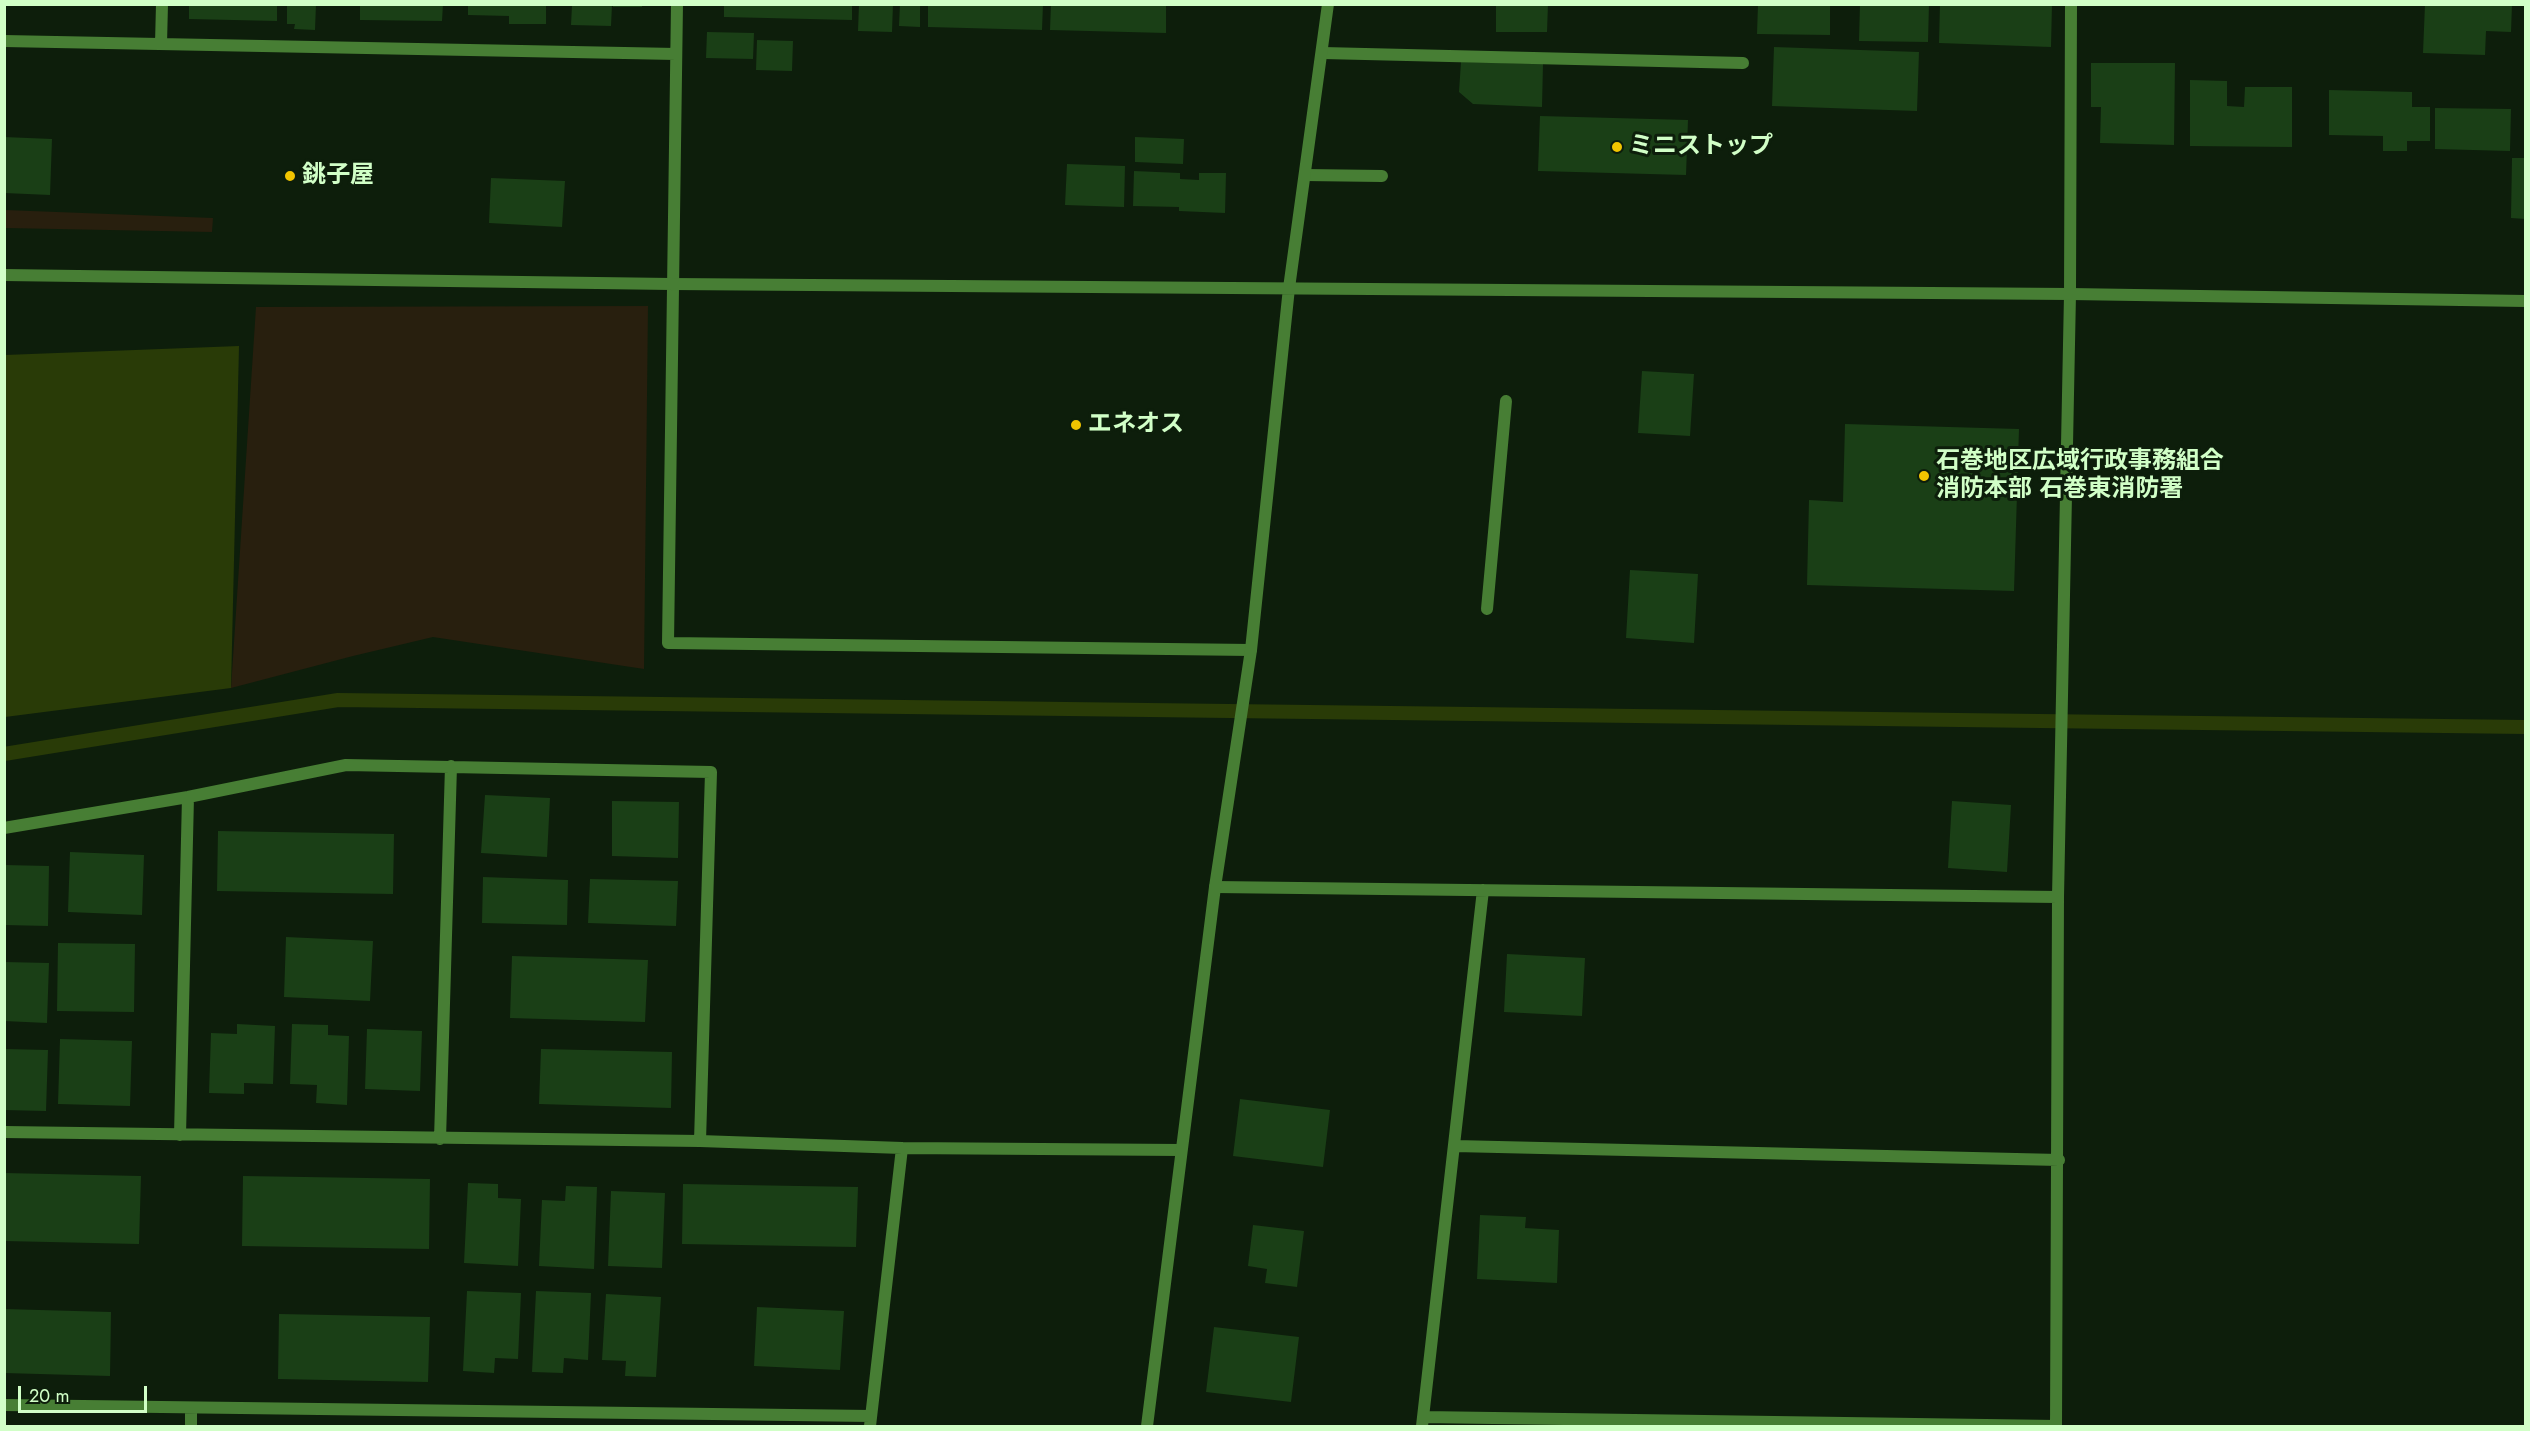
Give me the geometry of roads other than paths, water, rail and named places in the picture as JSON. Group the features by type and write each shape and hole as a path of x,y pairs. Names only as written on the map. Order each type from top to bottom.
{"street":[{"path":"161,44 162,4"},
{"path":"677,4 671,284 668,643 1251,650"},
{"path":"1147,1426 1215,887 1251,650 1289,288 1328,4"},
{"path":"1483,890 1423,1422 2056,1426 2059,1160 2058,897 2070,294 2071,4"},
{"path":"4,41 676,54"},
{"path":"1323,53 1743,63"},
{"path":"1305,175 1382,176"},
{"path":"4,274 671,284 2070,294 2526,301"},
{"path":"1487,609 1506,401"},
{"path":"4,828 188,797 346,765 711,772 700,1141"},
{"path":"440,1139 451,766"},
{"path":"180,1136 188,797"},
{"path":"1215,887 2058,897"},
{"path":"4,1132 700,1141 902,1148 1181,1150"},
{"path":"1455,1146 2059,1160"},
{"path":"4,1405 871,1421 902,1148"},
{"path":"191,1408 191,1426"}],"waterway":[{"path":"4,754 338,700 2526,727"}],"place":[{"name":"ミニストップ","path":"1617,147"},
{"name":"銚子屋","path":"290,176"},
{"name":"エネオス","path":"1076,425"},
{"name":"石巻地区広域行政事務組合 消防本部 石巻東消防署","path":"1924,476"}]}
